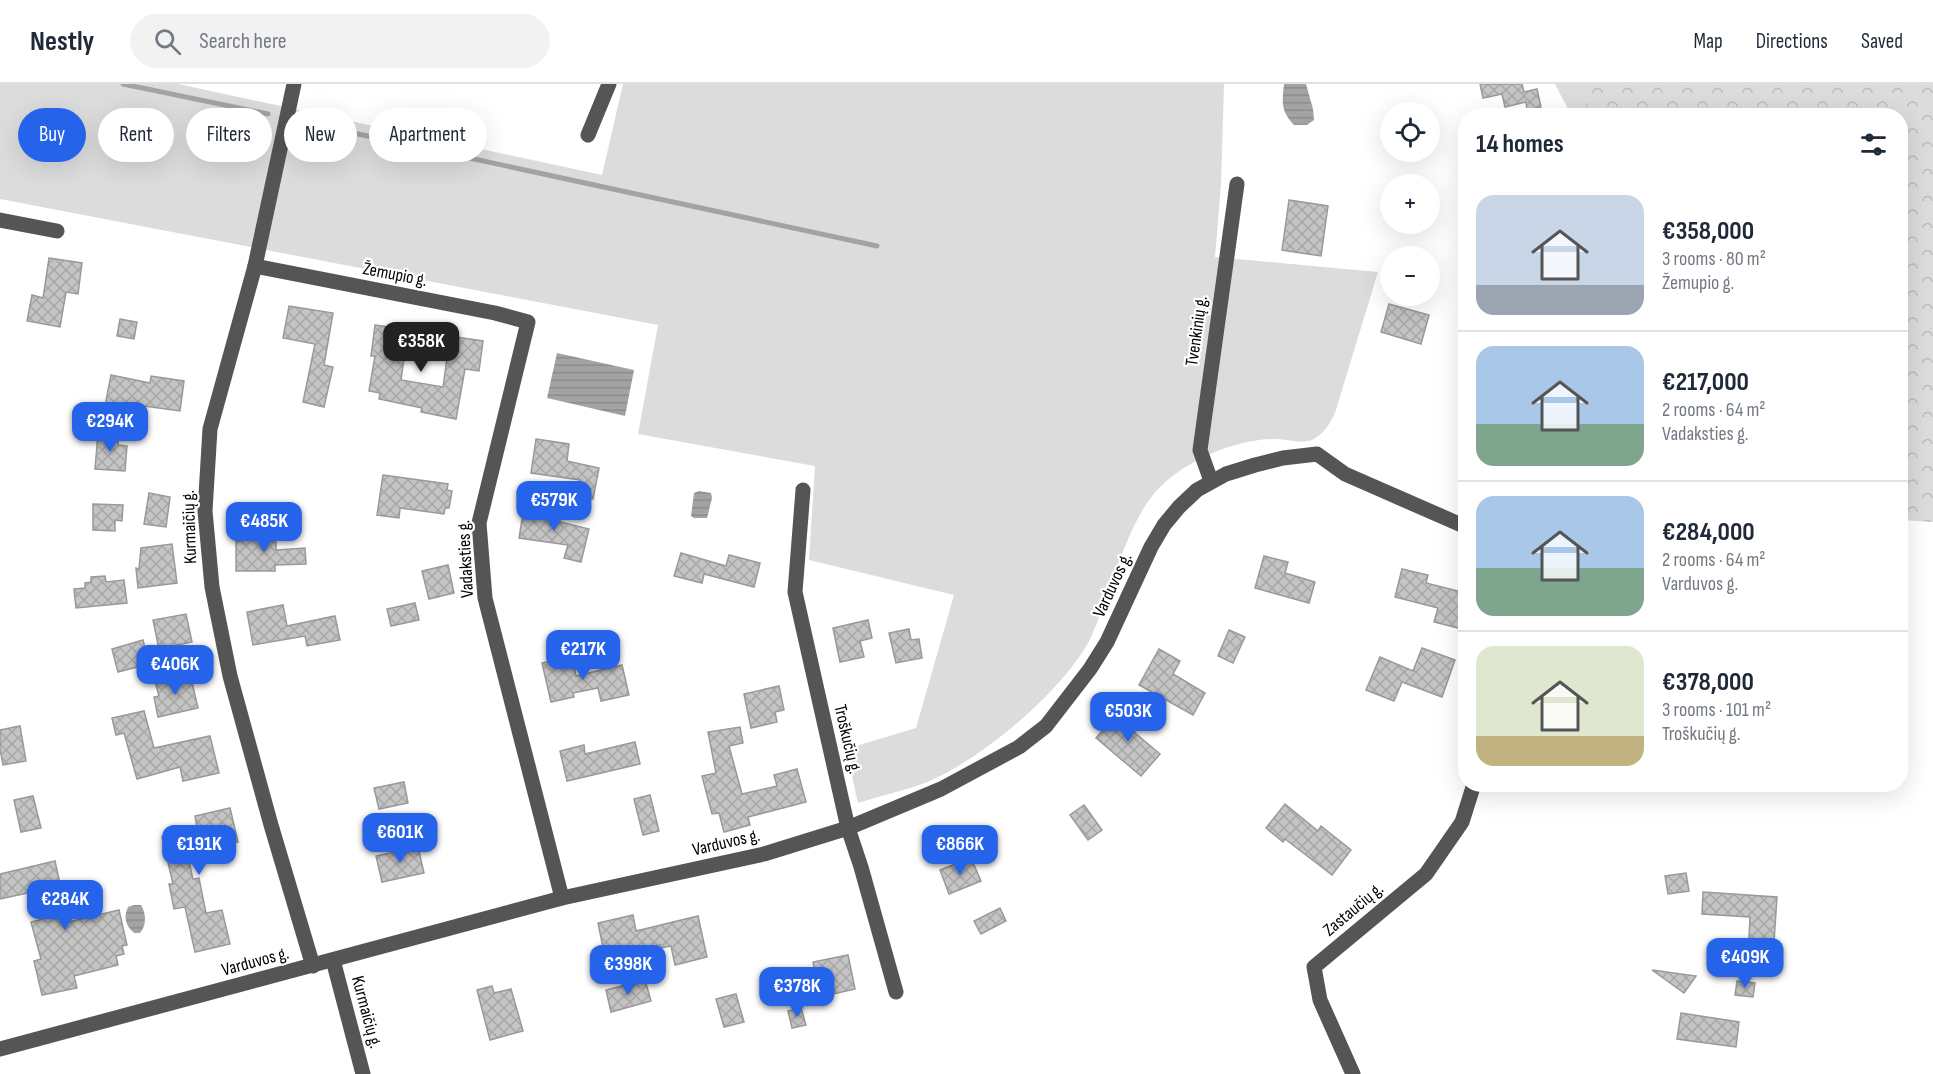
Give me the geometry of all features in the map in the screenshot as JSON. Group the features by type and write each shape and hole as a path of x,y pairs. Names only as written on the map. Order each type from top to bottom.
{"street":[{"name":"Kurmaičių g.","path":"294,84 255,266 210,429 205,511 212,587 230,676 313,966"},
{"path":"588,135 609,84"},
{"name":"Tvenkinių g.","path":"1211,482 1200,450 1200,443 1237,184"},
{"path":"0,220 57,231"},
{"name":"Žemupio g.","path":"255,266 528,322"},
{"name":"Vadaksties g.","path":"528,322 479,523 485,598 562,898"},
{"name":"Varduvos g.","path":"0,1049 562,898 764,854 848,828 889,812 980,770 1019,747 1046,726 1090,669 1107,642 1164,525 1197,490 1226,474 1283,458 1317,454 1345,474 1458,523"},
{"name":"Troškučių g.","path":"803,490 795,592 848,828 896,992"},
{"name":"Zastaučių g.","path":"1353,1074 1320,1000 1314,968 1426,874 1462,822 1471,792"},
{"name":"Kurmaičių g.","path":"333,960 363,1074"}],"green space":[{"path":"0,84 178,84 290,108 284,108 284,162 357,162 357,122 369,125 369,162 487,162 487,150 602,175 623,84 1224,84 1221,185 1215,257 1378,272 1335,413 1323,432 1308,441 1276,439 1246,442 1214,452 1171,477 1148,501 1138,518 1092,635 1080,655 1045,698 999,738 953,769 923,784 858,803 846,749 916,728 954,595 809,560 815,466 638,434 658,325 0,199"},
{"path":"1555,84 1593,84 1585,108 1567,108"},
{"path":"1593,84 1933,84 1933,522 1908,520 1908,108 1585,108"}],"shaded area":[{"path":"1284,84 1306,84 1314,120 1307,125 1294,125 1287,115 1283,102"},
{"path":"557,353 634,370 625,416 547,398"},
{"path":"699,491 711,493 707,518 691,516 694,493"},
{"path":"141,905 145,915 145,923 140,933 134,933 126,922 128,907"}],"building":[{"path":"1480,84 1522,84 1524,92 1537,89 1541,107 1527,108 1526,102 1505,107 1502,94 1483,98"},
{"path":"1289,200 1328,206 1321,256 1282,250"},
{"path":"49,258 82,263 78,294 66,292 60,327 27,321 32,295 43,298"},
{"path":"289,306 333,313 324,365 333,367 324,407 303,402 315,344 283,338"},
{"path":"1388,306 1429,315 1421,344 1381,332"},
{"path":"120,319 137,322 134,339 117,336"},
{"path":"375,325 408,330 401,380 443,387 450,336 483,341 479,371 465,369 456,419 421,412 422,408 379,399 380,393 369,391 375,356 371,356"},
{"path":"111,375 150,383 151,376 184,381 180,411 129,404 128,410 105,406"},
{"path":"98,433 119,434 118,445 127,446 125,471 95,469"},
{"path":"536,439 569,444 567,461 599,468 593,499 577,496 580,480 531,473"},
{"path":"383,475 448,484 447,490 452,491 449,508 445,508 444,514 400,508 399,518 377,515"},
{"path":"149,493 170,497 166,527 144,524"},
{"path":"93,504 123,505 122,521 115,520 115,531 93,530"},
{"path":"524,507 557,512 556,521 589,529 581,562 564,558 568,545 519,538"},
{"path":"240,531 272,531 272,542 276,542 276,550 305,548 306,564 275,565 275,571 236,571 236,541 240,541"},
{"path":"172,544 177,583 138,588 136,568 139,569 141,548"},
{"path":"681,553 726,566 729,555 760,563 754,587 704,574 702,583 674,576"},
{"path":"1264,556 1288,562 1285,573 1315,582 1309,603 1255,588"},
{"path":"448,565 454,593 429,599 422,571"},
{"path":"1402,569 1428,575 1426,583 1458,591 1458,628 1434,622 1438,608 1395,597"},
{"path":"105,576 106,582 124,580 127,603 76,608 74,589 85,588 85,583 91,582 91,577"},
{"path":"415,603 419,620 391,626 387,609"},
{"path":"283,605 287,626 335,616 340,640 307,646 305,636 253,645 247,612"},
{"path":"186,614 192,642 159,649 153,620"},
{"path":"868,620 872,638 860,641 864,657 840,662 833,628"},
{"path":"909,629 911,640 919,639 922,658 896,663 889,633"},
{"path":"1229,630 1245,637 1233,663 1218,656"},
{"path":"143,640 149,664 118,672 112,649"},
{"path":"1422,648 1455,660 1442,697 1402,682 1394,701 1366,690 1380,657 1413,671"},
{"path":"1159,649 1180,661 1173,674 1205,693 1193,715 1139,685"},
{"path":"572,656 576,676 622,665 629,695 601,701 598,688 573,693 574,697 551,702 542,663"},
{"path":"190,674 198,708 158,717 154,697 159,696 155,681"},
{"path":"779,686 784,710 775,712 777,722 751,728 744,694"},
{"path":"1120,710 1139,726 1134,732 1160,754 1141,776 1096,738"},
{"path":"144,711 154,748 210,736 219,773 183,781 180,767 137,779 124,733 116,735 112,718"},
{"path":"20,726 26,761 3,765 0,730"},
{"path":"740,727 743,743 729,746 742,794 777,786 774,775 797,769 806,802 748,817 750,825 724,832 719,813 712,814 702,776 716,773 708,732"},
{"path":"635,742 640,764 567,781 560,751 584,745 585,754"},
{"path":"404,782 408,803 379,809 374,788"},
{"path":"650,795 659,831 643,835 634,799"},
{"path":"33,796 41,828 21,832 14,800"},
{"path":"1285,804 1318,831 1321,826 1351,850 1332,875 1285,839 1283,842 1266,828"},
{"path":"1084,805 1102,830 1088,840 1070,815"},
{"path":"230,808 238,842 187,853 193,879 199,878 206,913 222,910 230,944 195,952 185,907 174,909 169,884 173,884 162,837 197,828 195,816"},
{"path":"418,847 424,873 382,882 376,856"},
{"path":"971,858 981,881 949,894 940,870"},
{"path":"55,861 68,922 119,910 127,945 122,946 124,954 116,956 118,965 74,976 77,988 42,995 34,961 41,959 31,922 43,919 37,891 0,899 0,874"},
{"path":"1686,873 1689,891 1668,894 1665,876"},
{"path":"1703,892 1777,897 1773,957 1748,956 1750,917 1702,914"},
{"path":"1000,908 1006,921 981,934 974,921"},
{"path":"633,915 636,931 698,916 707,957 675,965 671,946 660,948 660,945 605,957 598,923"},
{"path":"848,955 855,989 820,997 813,962"},
{"path":"1652,970 1696,976 1684,993"},
{"path":"645,980 651,1001 611,1012 606,990"},
{"path":"1737,981 1755,983 1753,997 1735,995"},
{"path":"492,986 494,993 511,989 523,1031 490,1040 477,990"},
{"path":"736,994 744,1022 724,1027 716,999"},
{"path":"801,1008 806,1025 792,1028 788,1011"},
{"path":"1681,1013 1739,1022 1736,1047 1677,1039"}],"waterway":[{"path":"123,84 239,108"},
{"path":"357,134 877,246"}]}
